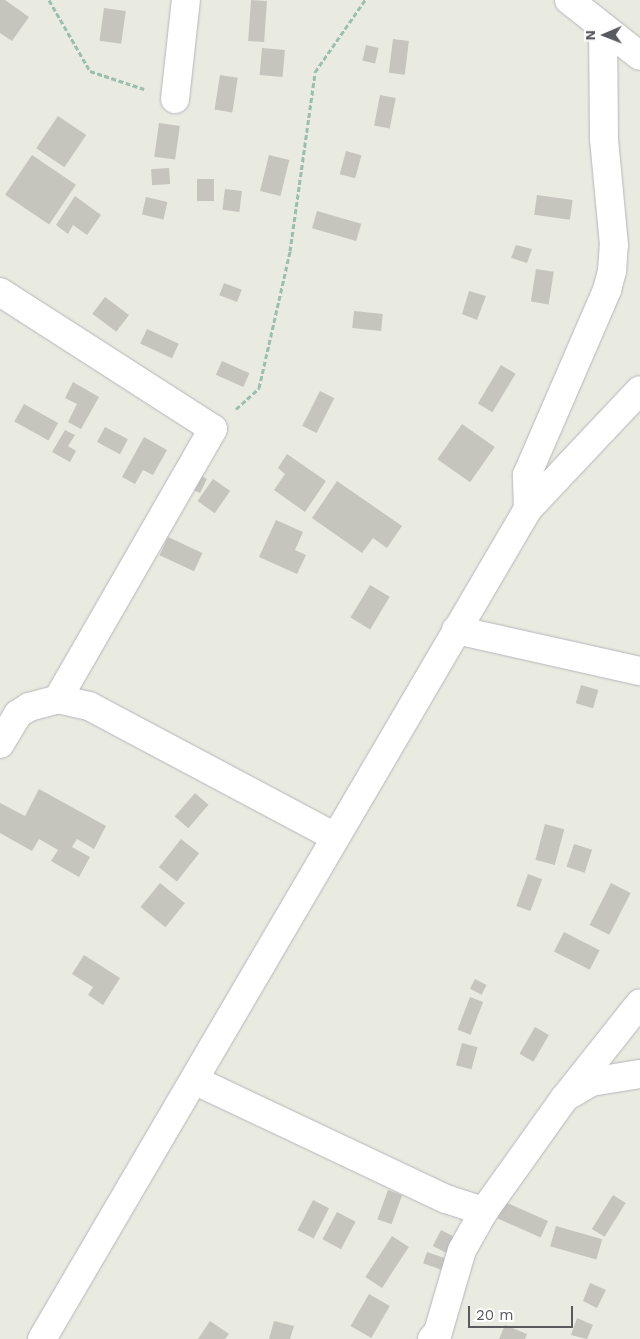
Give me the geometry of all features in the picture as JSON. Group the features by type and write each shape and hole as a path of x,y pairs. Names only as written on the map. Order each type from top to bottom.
{"street":[{"path":"175,99 186,0"},
{"path":"569,0 640,56"},
{"path":"528,509 526,475 607,290 612,271 614,244 604,139 603,27"},
{"path":"0,292 213,429 58,699"},
{"path":"42,1339 528,509 640,390"},
{"path":"456,630 640,671"},
{"path":"0,744 18,714 36,705 58,699 89,706 335,837"},
{"path":"432,1339 438,1332 462,1250 484,1211 564,1099 640,1003"},
{"path":"564,1099 591,1082 640,1074"},
{"path":"194,1080 446,1199 484,1211"}],"path":[{"path":"49,0 90,71 175,99"},
{"path":"213,429 259,388 290,251 315,72 365,0"}],"building":[{"path":"0,0 5,0 29,17 12,41 0,33"},
{"path":"251,0 267,1 264,42 248,41"},
{"path":"104,8 126,11 121,44 99,41"},
{"path":"393,39 409,41 405,75 389,73"},
{"path":"366,45 379,48 375,64 362,61"},
{"path":"262,48 285,50 283,77 260,75"},
{"path":"220,75 238,78 232,112 215,110"},
{"path":"380,95 396,98 390,128 374,125"},
{"path":"58,116 86,135 64,167 36,148"},
{"path":"159,123 180,126 175,160 154,157"},
{"path":"346,151 361,155 355,178 340,174"},
{"path":"32,155 76,185 49,224 5,195"},
{"path":"269,155 289,160 280,196 260,191"},
{"path":"169,168 170,184 152,185 151,169"},
{"path":"197,179 214,179 214,201 197,201"},
{"path":"225,189 242,191 239,212 222,210"},
{"path":"537,195 573,200 570,220 534,215"},
{"path":"75,196 101,215 87,235 73,225 68,234 56,225"},
{"path":"146,197 167,202 163,219 142,215"},
{"path":"317,211 361,224 356,241 312,228"},
{"path":"516,245 532,249 527,263 511,258"},
{"path":"536,269 554,272 549,304 531,302"},
{"path":"224,283 242,290 237,302 219,295"},
{"path":"469,291 486,296 477,320 462,314"},
{"path":"105,297 129,315 116,332 92,314"},
{"path":"354,311 383,314 381,331 352,328"},
{"path":"147,329 179,344 172,358 140,344"},
{"path":"222,361 249,373 243,387 216,375"},
{"path":"501,365 516,374 492,412 478,404"},
{"path":"73,382 99,397 81,429 68,422 77,404 65,398"},
{"path":"320,391 334,398 317,433 302,426"},
{"path":"24,404 58,423 48,440 14,421"},
{"path":"462,424 495,447 470,482 437,459"},
{"path":"105,427 128,439 120,454 97,442"},
{"path":"65,430 75,435 68,446 76,451 70,462 52,452"},
{"path":"144,437 167,450 153,475 143,470 135,484 122,477"},
{"path":"287,454 326,481 305,512 274,490 285,474 278,468"},
{"path":"181,455 196,462 192,471 207,479 200,493 169,479"},
{"path":"213,479 230,491 215,513 198,501"},
{"path":"337,481 402,526 387,548 373,538 362,553 312,518"},
{"path":"276,520 303,532 295,550 306,555 297,574 259,557"},
{"path":"168,537 202,553 194,571 160,555"},
{"path":"370,585 390,597 370,629 350,618"},
{"path":"581,685 598,690 593,708 576,703"},
{"path":"39,789 106,826 94,849 77,839 72,847 90,857 79,877 51,861 58,850 39,839 32,851 0,833 0,803 25,816"},
{"path":"195,793 209,805 188,828 175,816"},
{"path":"545,824 564,829 555,865 535,860"},
{"path":"181,839 199,853 177,882 159,867"},
{"path":"574,844 592,850 585,873 567,867"},
{"path":"528,874 542,879 530,911 516,906"},
{"path":"160,883 185,903 165,927 140,907"},
{"path":"611,883 631,893 609,935 590,925"},
{"path":"564,932 600,950 590,970 554,952"},
{"path":"84,955 120,978 103,1005 88,995 93,987 72,974"},
{"path":"475,979 487,985 482,995 470,989"},
{"path":"470,997 483,1002 471,1035 457,1030"},
{"path":"535,1027 549,1035 533,1062 520,1054"},
{"path":"462,1043 477,1047 472,1069 456,1065"},
{"path":"388,1190 402,1195 391,1224 377,1219"},
{"path":"613,1195 626,1203 605,1237 592,1229"},
{"path":"313,1200 329,1208 314,1238 298,1230"},
{"path":"505,1202 548,1221 541,1238 498,1218"},
{"path":"337,1212 356,1222 341,1249 322,1239"},
{"path":"556,1226 602,1239 596,1259 550,1246"},
{"path":"441,1230 455,1237 447,1253 433,1246"},
{"path":"392,1236 409,1247 382,1288 365,1277"},
{"path":"427,1252 450,1260 446,1271 423,1263"},
{"path":"590,1283 606,1290 597,1308 583,1301"},
{"path":"369,1294 390,1306 371,1338 350,1326"},
{"path":"577,1318 593,1325 587,1339 571,1335"},
{"path":"210,1321 229,1334 225,1339 198,1339"},
{"path":"274,1321 294,1326 290,1339 269,1339"},
{"path":"505,1325 527,1334 525,1339 499,1339"}]}
